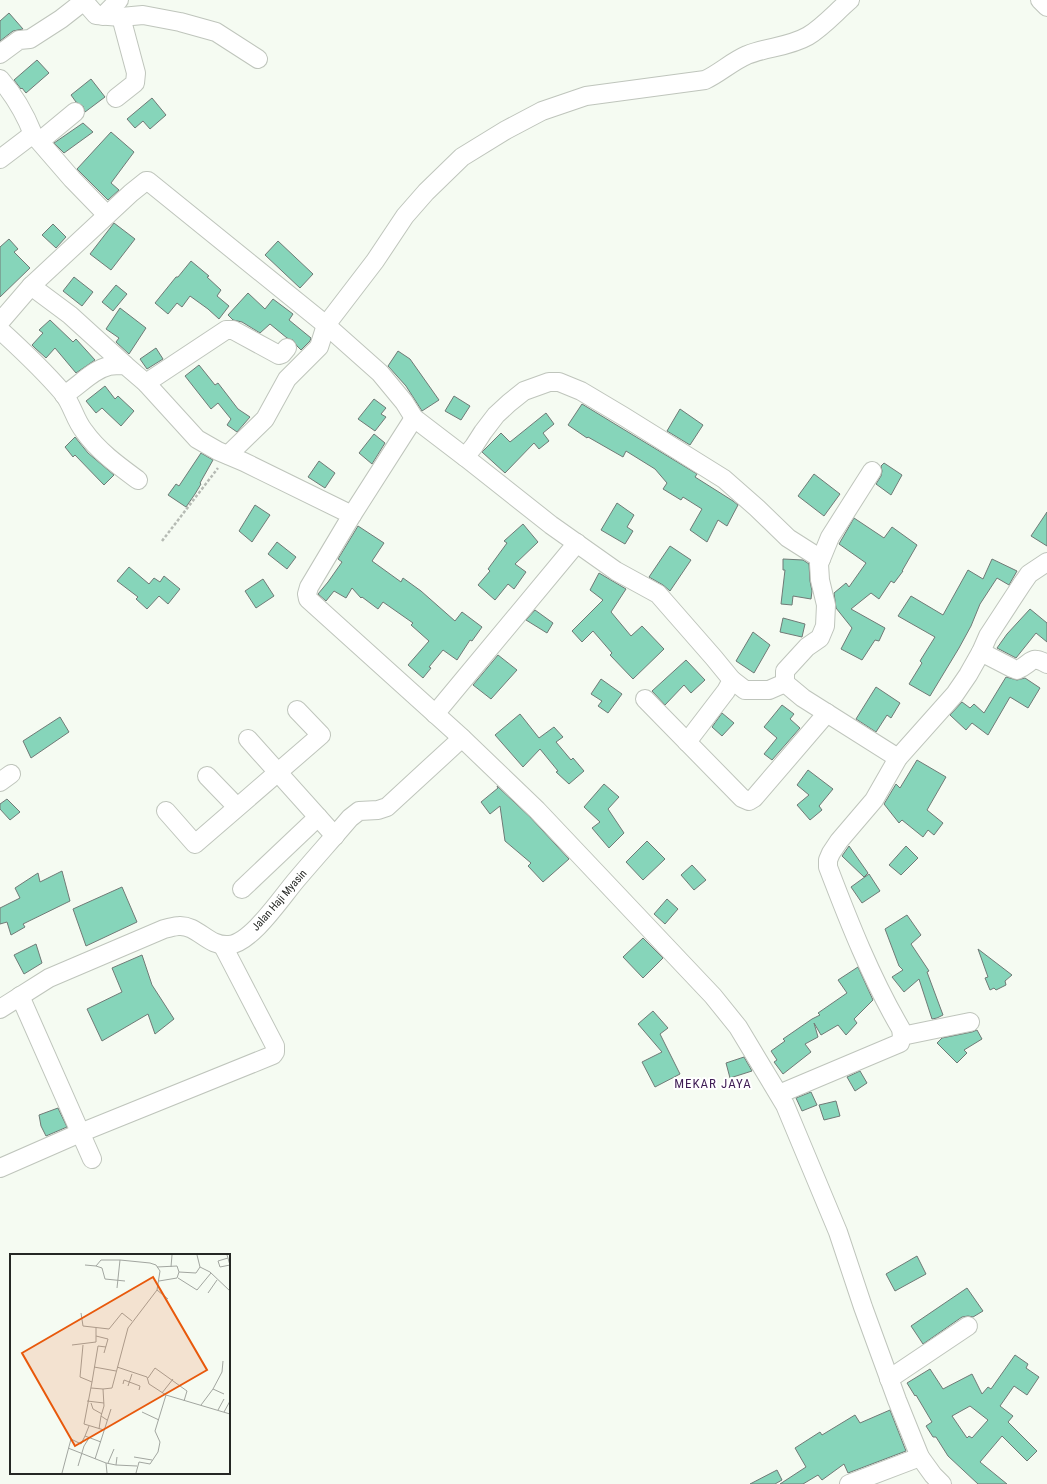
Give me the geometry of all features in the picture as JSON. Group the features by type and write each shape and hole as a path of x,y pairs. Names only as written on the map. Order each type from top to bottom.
{"street":[{"path":"228,455 265,419 287,379 319,347 326,325 375,261 405,216 426,192 462,157 485,142 542,111 586,96 705,80 714,76 730,63 747,55 779,47 807,36 819,28 850,0"},
{"path":"1040,0 1047,7"},
{"path":"0,54 19,40 30,39 61,19 84,1 96,15 114,11 180,22 216,32 258,59"},
{"path":"114,11 136,73 135,83 116,98"},
{"path":"0,79 8,88 36,138 72,179 107,215"},
{"path":"0,159 36,138 75,112"},
{"path":"0,322 31,286 131,193 146,181 152,183 326,325 380,373 404,402 414,418 465,456 552,525 616,571 658,594 732,680 755,688 785,683 803,698 898,758"},
{"path":"31,286 70,315 146,383 197,439 352,515"},
{"path":"0,330 27,355 64,395 83,431 114,462 138,480"},
{"path":"146,383 226,330 234,330 279,355 282,354 287,348"},
{"path":"64,395 74,389 90,375 109,366 125,365"},
{"path":"465,456 474,446 487,426 509,402 524,391 549,382 559,382 581,391 724,479 788,538 821,559"},
{"path":"414,418 308,587 308,599 462,738 537,810 713,996 738,1027 779,1094 838,1232 889,1379 920,1457 933,1475 942,1484"},
{"path":"785,683 785,671 807,647 820,638 825,626 826,605 820,580 819,564 830,536 872,471"},
{"path":"435,714 577,543"},
{"path":"779,1094 900,1043 902,1036 901,1029 878,988 849,921 828,867 828,860 839,841 874,800 898,758 955,694 968,675 988,636 1006,606 1022,584 1036,568 1047,562"},
{"path":"981,652 1017,670 1035,659 1047,664"},
{"path":"687,742 726,691 732,680"},
{"path":"645,700 742,798 749,801 754,798 827,713"},
{"path":"166,811 195,844 321,735 297,710"},
{"name":"Jalan Haji Myasin","path":"223,946 236,944 256,929 350,818 359,811 378,810 387,807 462,738"},
{"path":"248,739 335,836"},
{"path":"207,776 237,807"},
{"path":"242,890 318,817"},
{"path":"0,1009 49,978 164,929 180,926 189,928 214,944 223,946 275,1046 276,1052 273,1056 80,1133 0,1168"},
{"path":"20,996 92,1158"},
{"path":"902,1036 970,1022"},
{"path":"889,1379 968,1326"},
{"path":"849,1484 920,1457"}],"path":[{"path":"162,541 228,455"}],"building":[{"path":"9,13 23,29 13,31 0,41 0,21"},
{"path":"37,60 49,73 26,93 14,80"},
{"path":"91,79 105,97 85,112 83,106 76,102 71,95"},
{"path":"152,98 166,115 150,129 143,121 135,128 127,119"},
{"path":"83,123 93,132 64,153 54,143"},
{"path":"111,132 134,152 111,183 119,190 108,200 77,169"},
{"path":"114,223 135,239 111,270 90,254"},
{"path":"53,224 66,237 56,248 42,235"},
{"path":"9,239 18,249 14,252 30,268 0,297 0,247"},
{"path":"278,241 313,274 300,288 265,255"},
{"path":"191,261 209,276 207,277 221,290 217,296 229,306 219,319 190,296 182,307 177,303 168,314 155,303"},
{"path":"74,277 93,292 82,306 63,291"},
{"path":"116,285 127,294 113,311 102,302"},
{"path":"248,293 265,309 273,299 293,314 289,320 311,338 310,341 301,350 293,340 287,338 270,324 260,333 242,322 233,320 228,315"},
{"path":"120,308 146,328 129,354 116,342 119,338 106,329"},
{"path":"50,320 73,342 76,339 95,360 76,373 55,348 46,358 32,345 43,333 39,330"},
{"path":"156,348 163,359 147,369 140,359"},
{"path":"398,351 410,359 439,400 422,411 406,386 388,366"},
{"path":"199,365 215,385 218,383 238,409 250,417 237,432 227,425 231,419 218,403 211,409 185,376"},
{"path":"105,386 115,399 118,396 134,411 121,426 102,408 96,413 86,401"},
{"path":"454,396 470,406 461,420 445,411"},
{"path":"374,399 386,408 381,414 386,417 375,431 358,419"},
{"path":"582,404 697,474 695,477 738,505 727,526 718,520 707,542 690,530 702,509 683,497 681,500 663,489 667,483 655,469 626,451 623,457 588,437 587,438 568,425"},
{"path":"680,409 703,425 690,445 667,431"},
{"path":"546,413 554,424 543,433 549,441 539,449 534,443 505,473 482,452 501,433 510,442"},
{"path":"374,434 385,443 372,464 359,453"},
{"path":"75,437 88,453 114,475 104,485 75,455 73,457 65,447"},
{"path":"201,453 213,460 200,483 201,484 186,507 168,495 176,484 179,486"},
{"path":"319,461 335,473 325,488 308,477"},
{"path":"884,463 902,475 891,495 876,484 881,476 881,466"},
{"path":"814,474 840,494 824,516 798,496"},
{"path":"617,503 634,515 627,527 633,531 625,544 601,530"},
{"path":"255,505 270,515 252,542 239,531"},
{"path":"1047,512 1047,546 1031,536"},
{"path":"854,518 884,538 892,527 917,545 903,571 894,583 891,581 879,599 871,593 851,609 885,628 879,641 875,640 862,660 841,649 852,628 836,608 834,593 846,583 849,587 866,563 839,544"},
{"path":"523,524 538,542 515,564 526,572 514,589 508,584 495,600 478,585 490,571 488,569 507,543 504,541"},
{"path":"358,526 384,543 372,561 401,582 403,578 421,591 455,621 462,612 482,627 472,641 470,640 457,660 443,650 429,667 431,668 423,678 408,665 429,641 411,625 413,623 383,602 378,609 362,597 361,598 352,588 346,598 334,591 326,601 318,594 342,562 338,559"},
{"path":"277,542 296,557 287,569 268,554"},
{"path":"670,546 691,560 670,591 649,577"},
{"path":"783,559 803,560 809,564 812,591 811,599 793,596 792,605 781,604 785,570 783,570"},
{"path":"992,559 1017,571 1009,585 997,578 980,604 971,626 930,696 909,684 922,663 920,661 935,637 898,616 911,596 943,615 968,570 983,579"},
{"path":"129,567 149,584 154,578 160,582 164,576 180,589 168,604 159,596 147,609 136,599 138,597 117,581"},
{"path":"599,573 626,589 611,612 631,636 642,626 664,649 633,679 610,655 612,653 593,631 582,642 572,631 603,600 590,590"},
{"path":"263,579 274,596 256,608 245,591"},
{"path":"1030,609 1047,623 1047,642 1036,633 1016,658 997,648 1007,634"},
{"path":"535,610 553,623 547,633 526,620"},
{"path":"783,618 805,624 802,637 780,632"},
{"path":"753,632 770,645 754,673 736,661"},
{"path":"498,655 517,670 491,699 473,685"},
{"path":"686,660 705,680 691,693 684,685 665,705 652,691"},
{"path":"1006,677 1017,680 1025,678 1040,688 1028,708 1010,697 988,735 972,723 966,730 950,715 962,702 970,708 974,704 984,713"},
{"path":"601,679 622,694 608,713 598,706 602,701 591,694"},
{"path":"876,687 900,703 891,718 887,715 876,732 856,719"},
{"path":"782,705 794,714 790,719 800,728 772,760 764,754 777,738 764,727"},
{"path":"722,713 734,723 722,736 712,727"},
{"path":"520,714 539,738 554,727 563,737 556,742 571,760 573,758 584,771 569,784 556,772 558,771 540,749 523,767 495,735"},
{"path":"60,717 69,732 31,758 23,741"},
{"path":"917,760 946,777 927,810 943,823 934,835 928,830 923,837 902,820 899,823 884,804 896,784 900,788"},
{"path":"808,770 833,789 819,806 822,810 810,820 797,805 809,795 797,785"},
{"path":"604,784 619,797 608,809 624,833 609,848 592,828 600,822 584,807"},
{"path":"497,786 530,817 569,859 543,882 528,866 531,863 505,841 500,806 490,814 481,802 498,788"},
{"path":"7,799 20,812 10,820 0,809 0,804"},
{"path":"647,841 665,859 643,880 626,862"},
{"path":"849,846 868,873 864,877 842,856"},
{"path":"906,846 918,858 901,875 889,865"},
{"path":"692,865 706,880 694,890 681,875"},
{"path":"62,871 70,901 23,924 25,927 11,935 7,922 0,924 0,908 20,898 15,888 38,873 40,882"},
{"path":"869,874 880,891 862,903 851,887"},
{"path":"122,887 137,922 86,946 73,909"},
{"path":"667,899 678,909 665,924 654,914"},
{"path":"907,915 921,935 911,944 929,971 927,972 943,1015 937,1018 932,1019 919,979 904,992 892,977 903,970 899,966 885,929"},
{"path":"643,938 663,958 643,978 623,957"},
{"path":"36,944 42,963 24,974 14,955"},
{"path":"978,949 1012,975 1005,981 1006,985 996,990 994,988 990,990 985,978 988,977"},
{"path":"142,955 152,985 174,1019 155,1034 148,1014 102,1041 87,1009 122,992 112,968"},
{"path":"858,967 873,1000 854,1019 857,1023 846,1035 838,1025 821,1035 814,1023 818,1037 805,1044 811,1052 783,1074 774,1062 777,1060 771,1051 785,1041 783,1039 820,1015 818,1013 847,993 838,980"},
{"path":"653,1011 668,1028 660,1034 680,1074 655,1087 642,1062 662,1052 638,1024"},
{"path":"977,1030 982,1039 964,1050 967,1053 957,1063 937,1043 942,1038"},
{"path":"744,1057 752,1071 730,1078 726,1063"},
{"path":"860,1071 867,1083 855,1091 847,1077"},
{"path":"811,1092 817,1105 802,1111 796,1098"},
{"path":"836,1101 840,1116 824,1120 819,1105"},
{"path":"58,1108 67,1127 46,1136 41,1126 39,1115"},
{"path":"917,1256 926,1274 895,1291 886,1274"},
{"path":"967,1288 983,1311 973,1317 962,1317 923,1344 911,1326"},
{"path":"1015,1355 1028,1364 1026,1368 1039,1377 1027,1395 1014,1386 1000,1406 1013,1416 1008,1422 1037,1451 1027,1461 1002,1436 980,1462 1007,1484 978,1484 948,1456 936,1437 933,1437 926,1426 932,1422 907,1383 930,1369 943,1389 972,1374 982,1394 988,1387 991,1389","holes":["970,1406 988,1420 972,1438 969,1436 967,1438 952,1416"]},
{"path":"890,1410 906,1451 848,1473 844,1464 822,1480 818,1475 803,1484 780,1484 806,1467 795,1448 820,1432 822,1435 855,1415 860,1423"},
{"path":"777,1470 782,1480 775,1484 750,1484"}],"district":[{"name":"MEKAR JAYA","path":"713,1083"}]}
